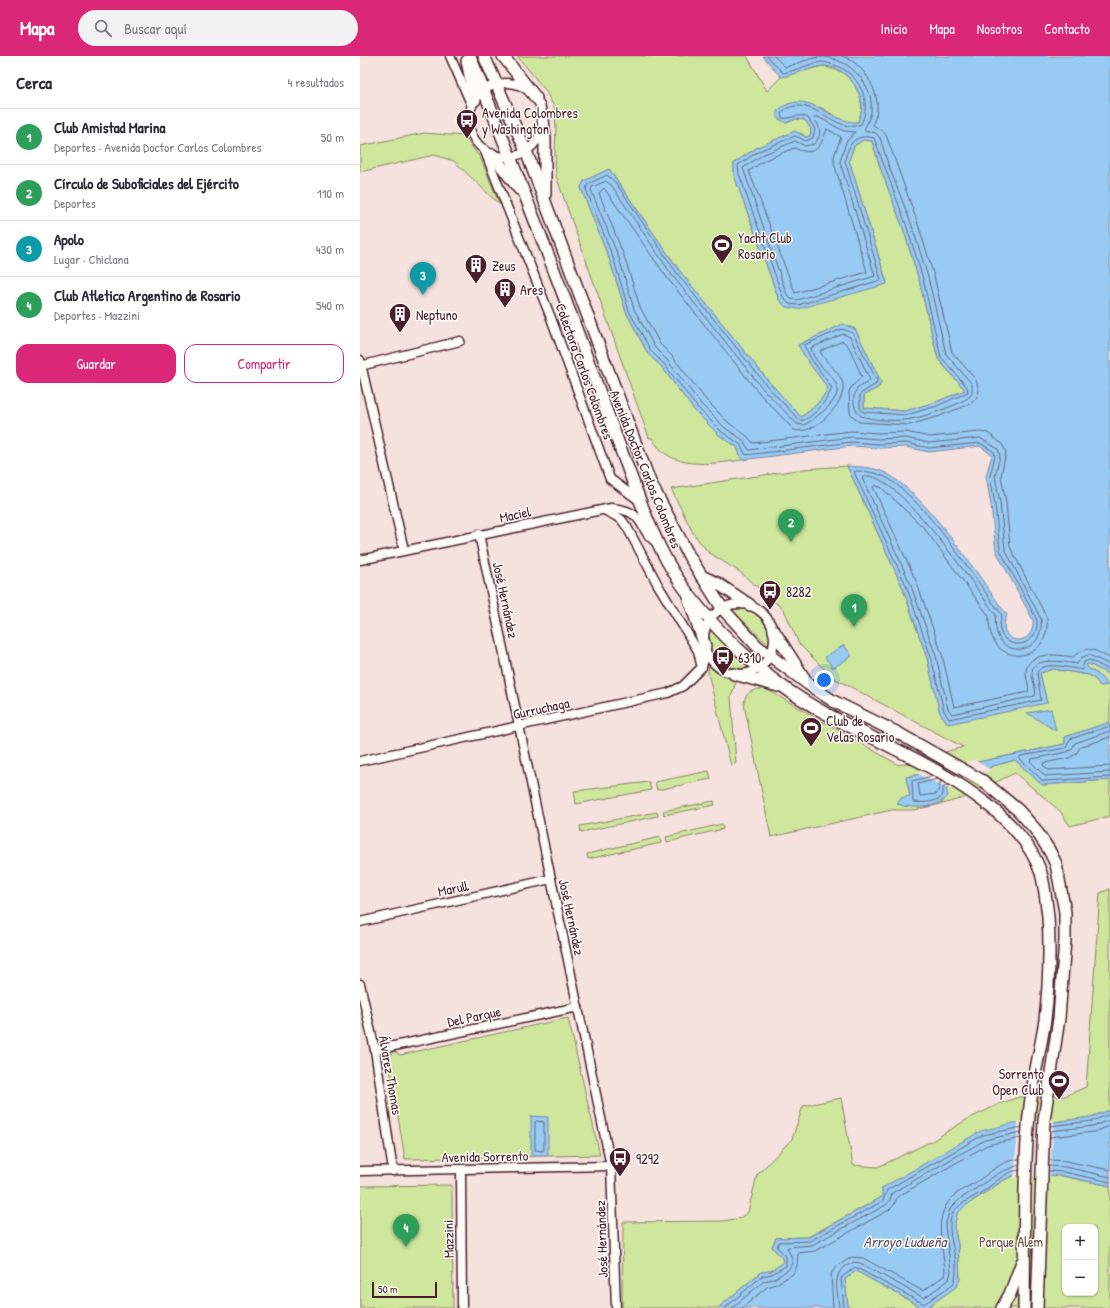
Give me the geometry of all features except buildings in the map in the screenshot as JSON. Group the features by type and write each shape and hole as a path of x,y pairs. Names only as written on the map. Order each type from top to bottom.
{"main road":[{"path":"466,56 473,103"},
{"name":"Avenida Doctor Carlos Colombres","path":"470,56 528,200 640,501 667,560 686,590 709,619 759,668 781,686 835,719 915,760 964,787 985,801 1019,834 1033,855 1044,886 1049,933 1045,1019 1033,1082 1027,1143 1024,1209 1024,1308"},
{"name":"Avenida Doctor Carlos Colombres","path":"484,56 526,151 545,207 650,482 701,576 722,608 744,634 770,657 808,684 834,701 937,754 983,781 1018,810 1035,829 1049,850 1056,864 1060,879 1066,930 1059,1018 1044,1120 1037,1308"},
{"path":"503,56 536,98"},
{"path":"543,119 545,139 545,207"},
{"path":"488,152 528,200"},
{"path":"701,576 717,583 750,605"},
{"path":"686,590 705,653"},
{"path":"774,631 808,684"},
{"path":"734,674 781,686"},
{"path":"1002,1308 1010,1294 1025,1252"}],"street":[{"path":"450,56 473,103 484,90 496,84 511,83 525,88 536,98 541,108 543,119 541,131 535,143 526,151 511,156 488,152"},
{"name":"Colectora Carlos Colombres","path":"473,103 469,116 473,138 488,152 552,318 610,479 640,501"},
{"path":"404,550 360,364 460,341"},
{"path":"602,509 621,519 627,527 658,585 705,653 725,671 734,674 745,674 759,668 770,657 775,640 774,631 769,618 764,612 750,605 740,603 722,608 709,619"},
{"name":"Maciel","path":"360,560 602,509 624,509 635,513 642,522 649,538 660,545"},
{"name":"José Hernández","path":"479,534 611,1166 616,1308"},
{"name":"Gurruchaga","path":"360,761 668,693 683,686 702,667 705,653 704,632 709,619"},
{"name":"Marull","path":"360,922 551,879"},
{"name":"Álvarez Thomas","path":"360,984 375,1050 393,1171"},
{"name":"Del Parque","path":"375,1050 578,1007"},
{"name":"Avenida Sorrento","path":"360,1171 611,1166"},
{"name":"Mazzini","path":"460,1170 462,1308"}],"green space":[{"name":"Yacht Club Rosario","path":"517,56 747,56 767,91 781,77 823,66 842,72 853,82 860,96 862,109 858,122 847,123 820,107 786,123 796,119 805,120 811,129 810,136 806,137 801,133 758,147 734,163 734,175 779,300 887,283 849,160 854,146 863,140 872,141 903,228 919,280 938,359 965,390 936,402 905,411 864,408 864,395 879,387 881,382 855,329 843,325 798,345 809,363 828,388 817,404 801,417 770,383 679,270 609,169 584,181 581,188 610,261 626,312 648,354 661,366 694,410 719,435 737,447 742,460 717,463 692,463 680,461 659,449 652,438 649,438 556,176 556,126 554,107 545,90"},
{"path":"424,133 464,136 481,159 500,205 454,161 434,155 360,172 360,146"},
{"path":"847,466 902,586 927,658 940,713 1047,703 1040,673 1053,669 1089,675 1101,686 1107,685 1098,674 1089,669 1086,665 1089,664 1110,675 1110,722 1065,737 1065,744 906,777 910,796 904,806 926,806 943,802 946,790 993,766 1015,760 1042,785 1110,780 1110,816 1070,826 1060,811 1015,773 963,798 946,803 914,810 892,810 771,837 744,704 746,696 754,690 766,689 899,765 963,747 832,677 799,644 784,610 740,572 708,552 693,533 671,489 804,469"},
{"path":"743,606 757,612 766,620 770,632 770,647 731,609"},
{"path":"710,625 752,669 732,669 724,666 718,660 713,654 710,645"},
{"path":"709,664 725,675 737,679 731,697 736,763 731,766 708,673"},
{"path":"709,771 711,779 657,790 655,782"},
{"path":"649,782 651,790 576,804 574,791"},
{"path":"714,801 715,805 664,815 663,811"},
{"path":"657,812 658,816 581,832 580,826"},
{"path":"722,824 723,829 667,842 666,837"},
{"path":"660,837 661,843 588,859 587,854"},
{"name":"Sorrento Open Club","path":"1110,889 1110,1110 1091,1117 1055,1122 882,1188 882,1197 808,1237 776,1238 772,1247 782,1258 783,1263 771,1271 761,1272 718,1308 622,1308 623,1222 723,1221 740,1218 748,1212 757,1175 792,1139 803,1106 841,1098 853,1165 878,1167 932,1141 966,1120 999,1104 1019,1097 1065,1096 1086,1087 1100,893"},
{"path":"568,1018 600,1155 405,1159 390,1068 385,1064 394,1051 400,1055"},
{"name":"Parque Alem","path":"1017,1174 1063,1176 1110,1186 1110,1308 926,1308 957,1286 960,1279 958,1245 954,1227 957,1214 965,1206 1004,1180"},
{"path":"452,1185 453,1308 360,1308 360,1186"},
{"path":"856,1271 923,1308 845,1308 848,1306 845,1279"}],"water":[{"path":"763,56 1110,56 1110,675 1089,664 1086,665 1089,669 1098,674 1108,685 1100,686 1095,679 1089,675 1053,669 1040,673 1047,703 948,724 940,713 927,658 902,586 847,466 869,468 886,473 907,489 923,504 953,540 1007,615 1004,625 1005,632 1016,640 1028,636 1032,630 1033,620 996,551 986,476 992,455 980,446 929,452 906,447 878,448 852,446 742,460 737,447 719,435 694,410 661,366 648,354 626,312 610,261 581,188 584,181 609,169 679,270 770,383 801,417 817,404 828,388 809,363 798,345 843,324 855,329 881,382 879,387 864,395 864,408 905,411 936,402 965,390 938,359 919,280 903,228 872,141 863,140 854,146 849,160 887,284 798,309 786,307 779,300 734,175 734,163 758,147 795,131 806,137 810,136 811,129 805,120 796,119 786,123 777,118 777,111 788,104 799,102 809,104 847,121 858,122 862,107 861,99 855,85 838,70 823,66 781,77"},
{"path":"844,645 852,656 833,668 825,657"},
{"path":"1051,709 1056,731 1027,713"},
{"path":"1110,722 1110,780 1042,785 1015,760 993,766 946,789 948,796 944,800 931,806 910,807 897,804 901,798 910,796 906,777 1065,744 1065,737"},
{"name":"Arroyo Ludueña","path":"1110,1110 1110,1186 1063,1176 1017,1174 1004,1180 965,1206 957,1214 954,1227 958,1245 960,1279 957,1286 926,1308 923,1308 856,1271 845,1279 848,1307 845,1308 718,1308 761,1272 771,1271 783,1263 782,1258 772,1247 776,1238 809,1237 882,1197 882,1188 981,1131 1014,1123 1055,1122 1091,1117"},
{"path":"531,1116 548,1117 548,1155 531,1155"}],"pier":[{"path":"975,760 991,770 950,790 916,773"},
{"path":"1054,1120 1050,1177 1018,1176 1014,1178 1018,1121"}],"place":[{"name":"Avenida Colombres y Washington","path":"467,140"},
{"name":"Yacht Club Rosario","path":"722,264"},
{"name":"Zeus","path":"476,284"},
{"name":"Apolo","path":"423,295"},
{"name":"Ares","path":"505,308"},
{"name":"Neptuno","path":"400,334"},
{"name":"Círculo de Suboficiales del Ejército","path":"791,542"},
{"name":"8282","path":"770,610"},
{"name":"Club Amistad Marina","path":"854,627"},
{"name":"6310","path":"723,676"},
{"name":"Club de Velas Rosario","path":"811,748"},
{"name":"Sorrento Open Club","path":"1059,1100"},
{"name":"9292","path":"620,1178"},
{"name":"Club Atletico Argentino de Rosario","path":"406,1247"}]}
